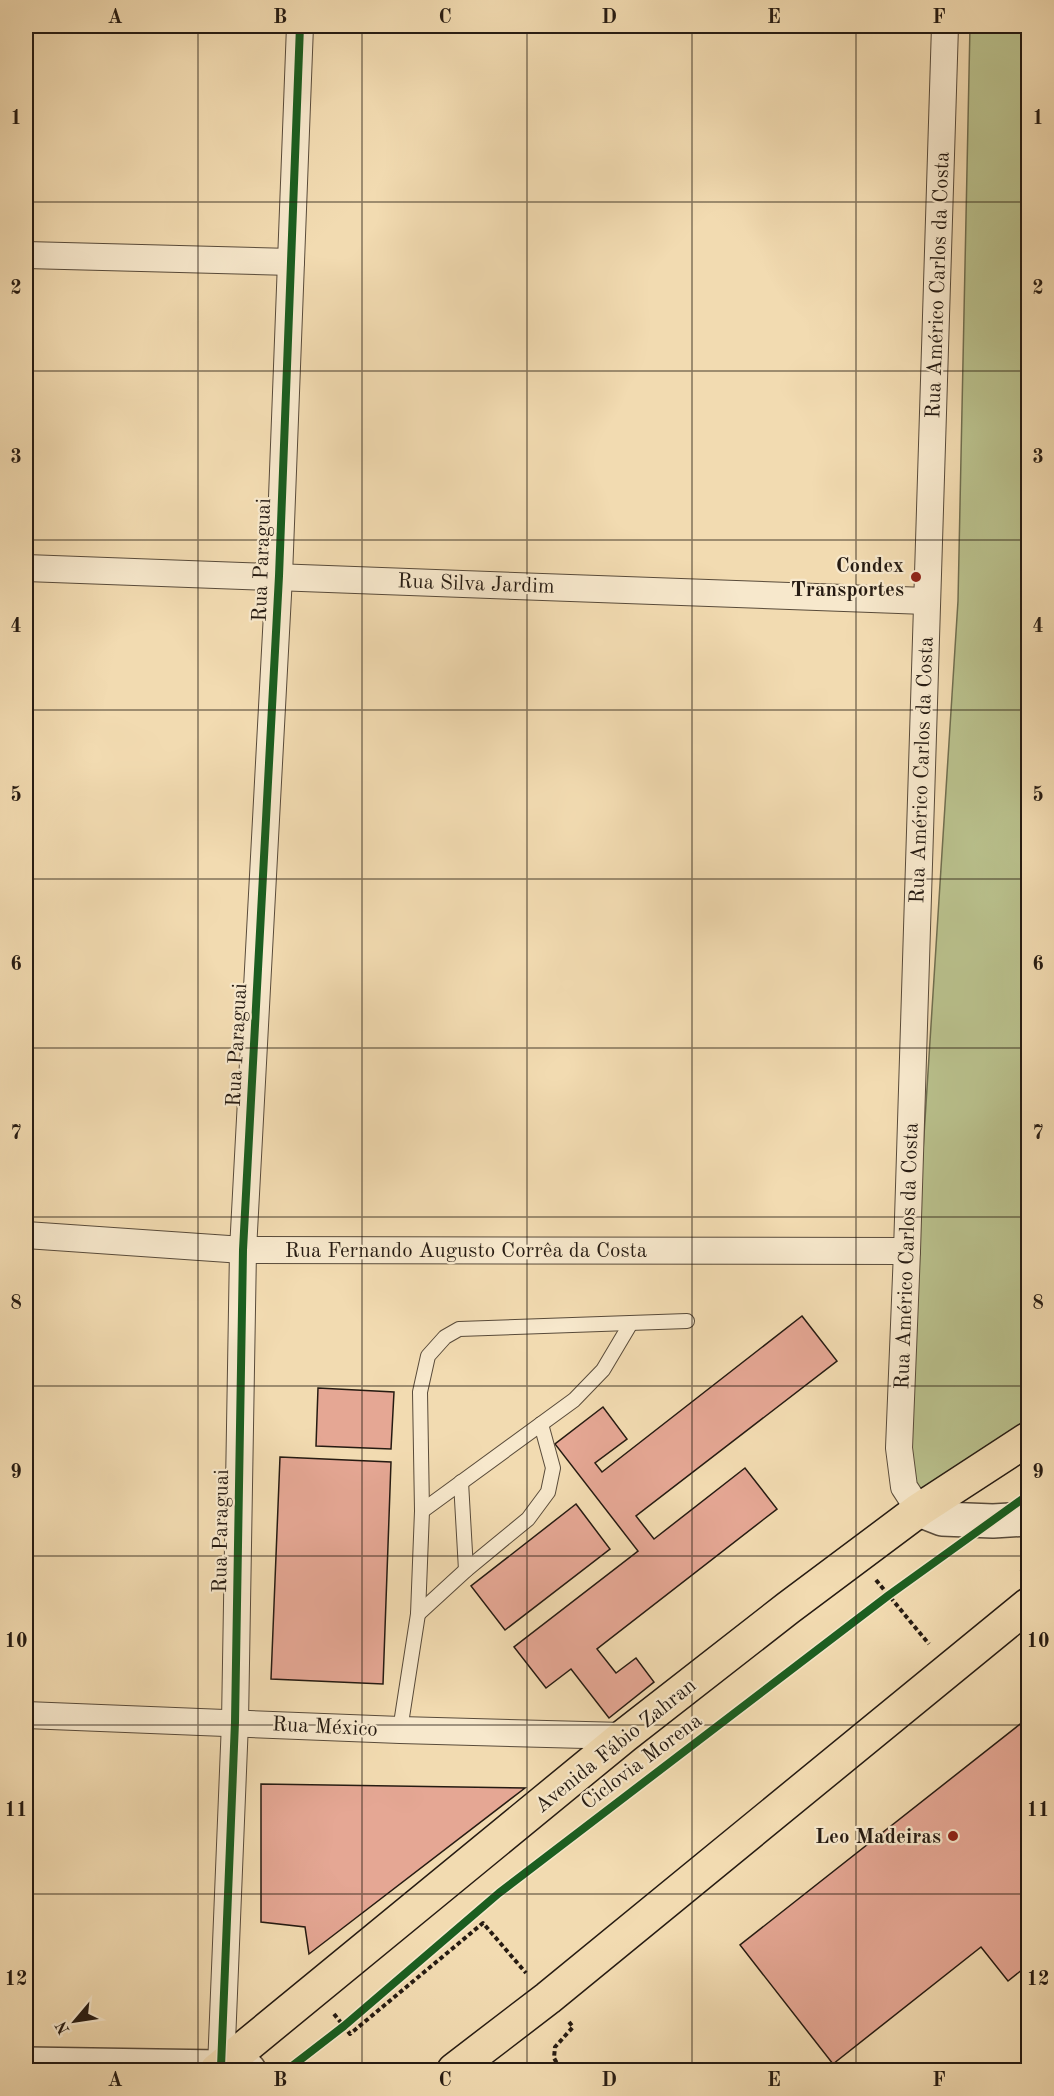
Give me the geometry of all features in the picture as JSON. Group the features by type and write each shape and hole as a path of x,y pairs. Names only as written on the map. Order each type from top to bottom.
{"main road":[{"name":"Avenida Fábio Zahran","path":"229,2069 314,1991 624,1736 919,1510 1022,1448"},
{"path":"454,2070 548,1998 1029,1605"}],"street":[{"name":"Rua Paraguai","path":"229,2069 243,1250 279,576 300,26"},
{"name":"Rua Américo Carlos da Costa","path":"919,1510 903,1487 899,1448 945,26"},
{"path":"26,255 291,262"},
{"name":"Rua Silva Jardim","path":"26,568 926,601"},
{"name":"Rua Fernando Augusto Corrêa da Costa","path":"26,1235 243,1250 907,1251"},
{"path":"919,1510 942,1518 993,1521 1029,1519"},
{"name":"Rua México","path":"26,1715 400,1730 624,1736"},
{"path":"26,2064 229,2069"}],"lane":[{"path":"400,1730 418,1614 422,1511 420,1392 428,1356 445,1337 459,1329 687,1321"},
{"path":"422,1511 574,1400 603,1370 631,1323"},
{"path":"418,1614 466,1570 528,1519 548,1492 553,1468 542,1424"},
{"path":"461,1482 466,1570"}],"path":[{"path":"856,1557 930,1645"},
{"path":"1020,1573 1029,1566"},
{"path":"880,1602 898,1588"},
{"path":"314,1991 350,2034 483,1923 573,2027 555,2047 554,2058 559,2067 587,2070"},
{"path":"336,2032 352,2019"}],"green space":[{"path":"970,26 1028,26 1028,1434 919,1508 901,1447 916,1261 958,601"}],"building":[{"path":"802,1316 837,1361 636,1516 654,1539 745,1468 777,1509 597,1649 616,1673 636,1658 654,1682 609,1718 571,1669 546,1688 514,1647 638,1551 555,1444 603,1407 627,1439 595,1463 602,1472"},
{"path":"318,1388 394,1392 391,1449 316,1446"},
{"path":"280,1457 391,1462 383,1684 271,1679"},
{"path":"576,1504 610,1549 505,1630 471,1586"},
{"name":"Leo Madeiras","path":"1024,1721 1028,1727 1028,1965 1008,1981 981,1947 833,2064 740,1945"},
{"path":"261,1784 525,1788 309,1954 305,1927 261,1922"}],"cycle path":[{"path":"221,2067 235,1722 243,1250 279,576 300,26"},
{"name":"Ciclovia Morena","path":"287,2070 344,2026 499,1893 889,1595 1028,1495"}],"place":[{"name":"Condex Transportes","path":"916,577"},
{"name":"Leo Madeiras","path":"953,1836"}]}
